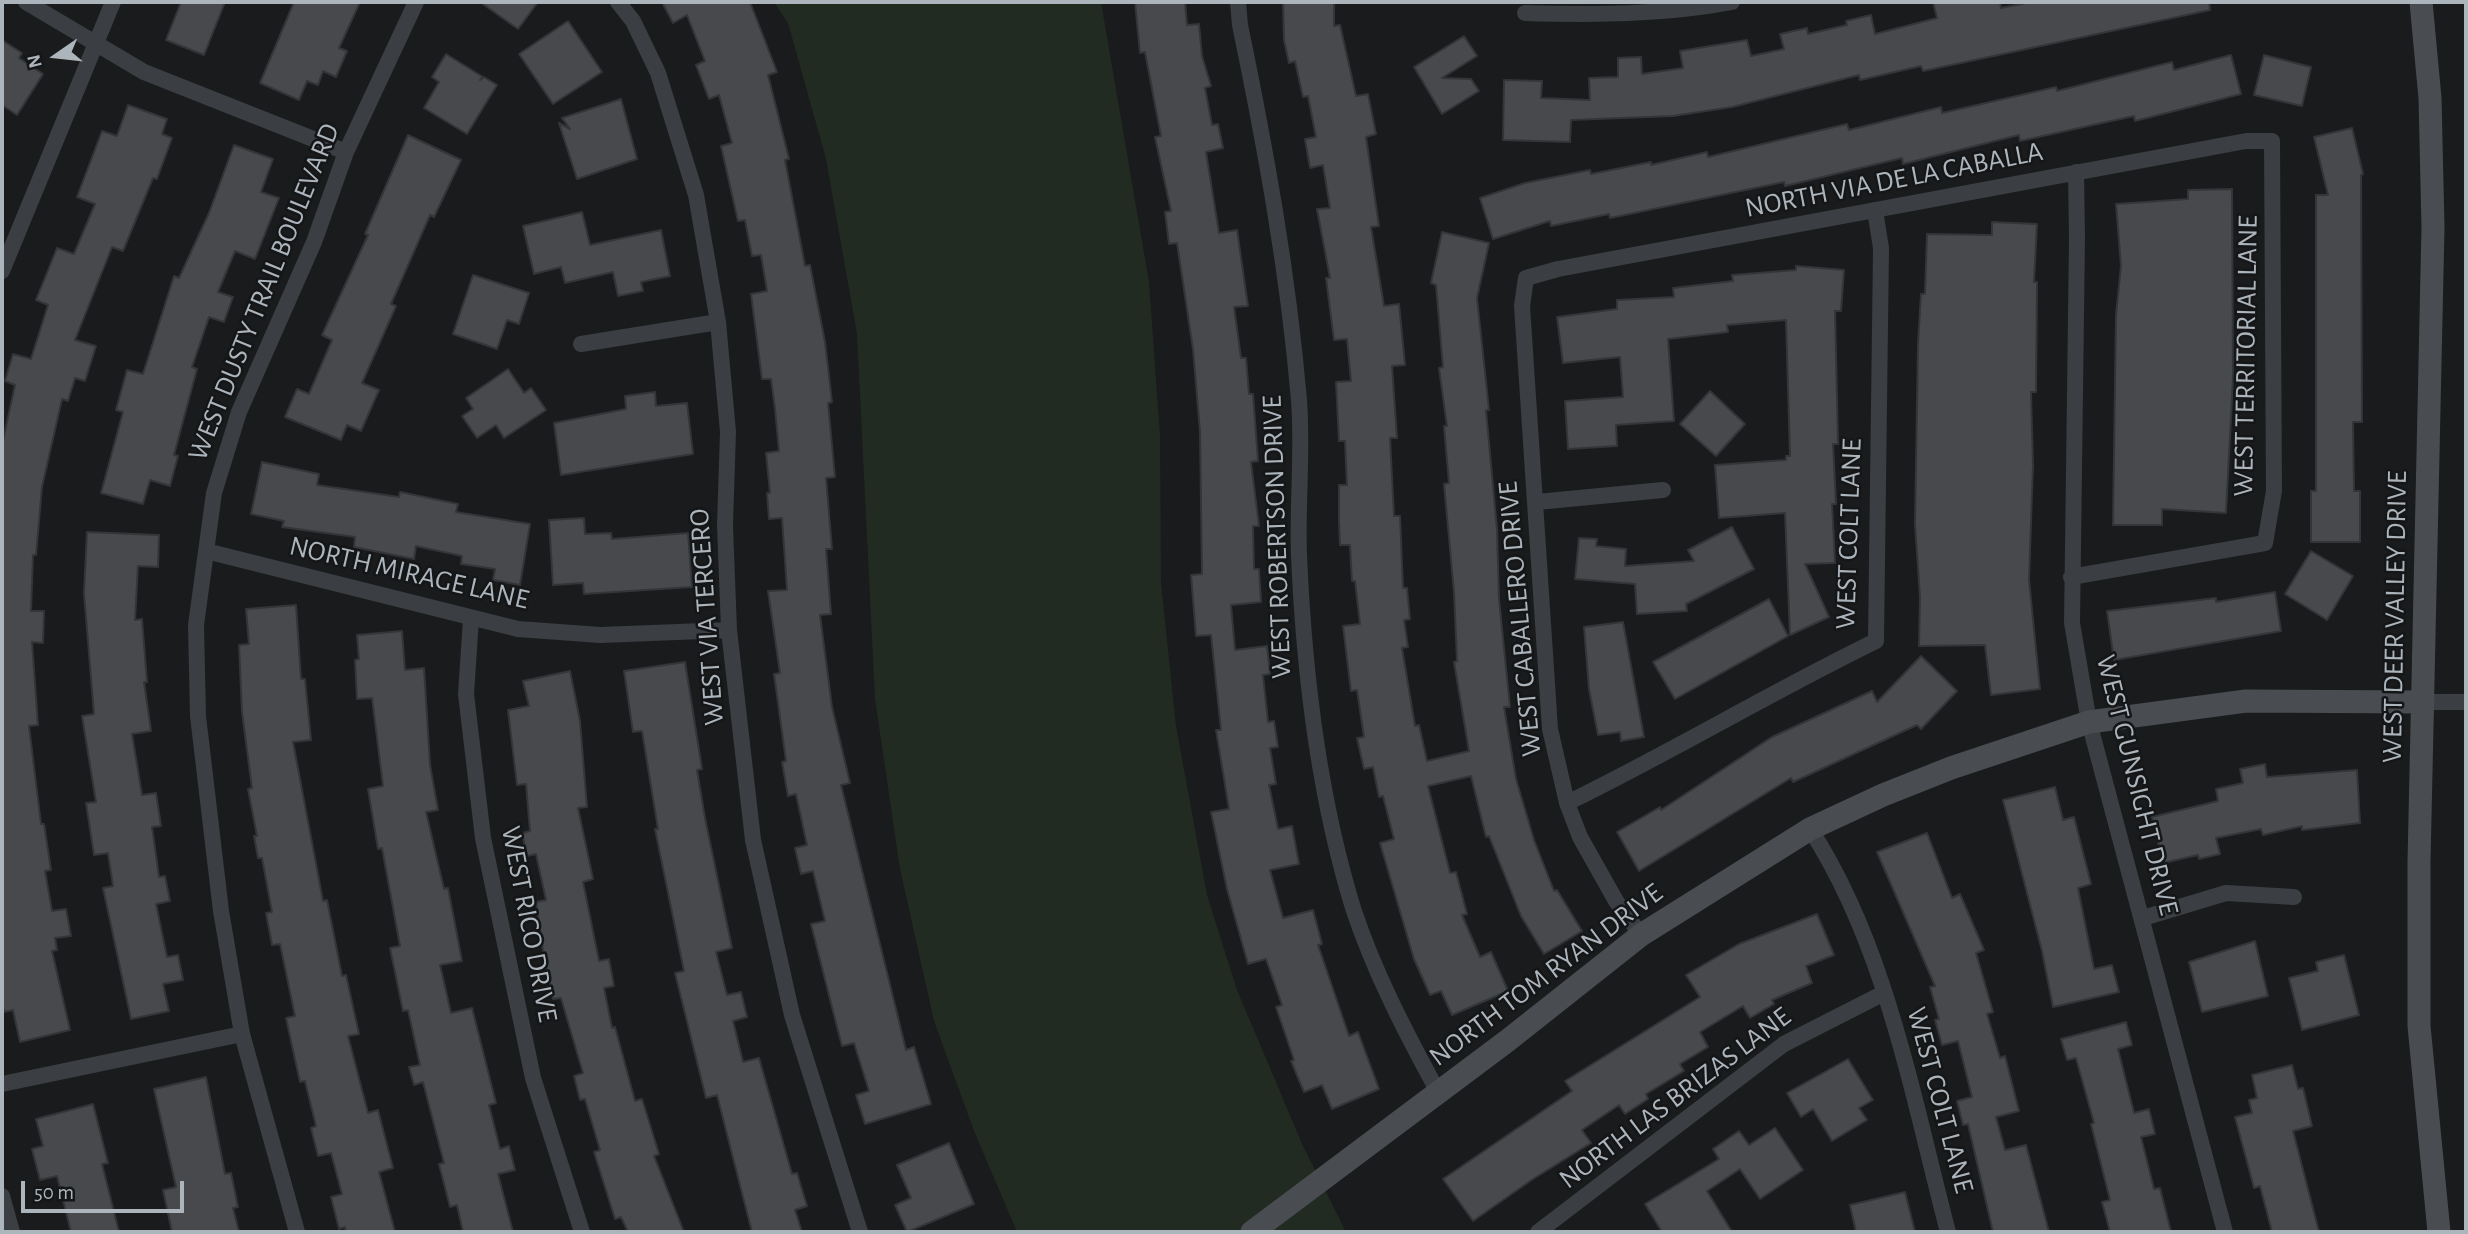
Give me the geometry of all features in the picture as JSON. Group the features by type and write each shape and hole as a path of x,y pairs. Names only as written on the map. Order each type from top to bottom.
{"street":[{"path":"26,2 144,72 346,152"},
{"path":"2,271 113,2"},
{"name":"WEST DUSTY TRAIL BOULEVARD","path":"297,1232 242,1034 208,815 198,716 196,625 214,493 239,412 314,242 346,152 416,2"},
{"name":"WEST VIA TERCERO","path":"618,2 633,21 658,73 696,195 718,322 728,432 725,525 729,630 753,840 792,1015 860,1232"},
{"name":"WEST ROBERTSON DRIVE","path":"1238,2 1240,25 1285,261 1299,404 1299,554 1309,691 1322,785 1354,908 1396,1014 1438,1092"},
{"path":"1525,12 1588,14 1732,2"},
{"name":"WEST DEER VALLEY DRIVE","path":"2421,2 2430,98 2433,227 2419,1026 2439,1232"},
{"name":"NORTH VIA DE LA CABALLA","path":"1526,278 1558,269 2076,172 2246,141 2272,141"},
{"name":"WEST TERRITORIAL LANE","path":"2071,577 2265,543 2274,491 2272,141"},
{"name":"WEST GUNSIGHT DRIVE","path":"2076,172 2072,623 2089,722 2225,1232"},
{"name":"WEST COLT LANE","path":"1567,803 1658,759 1768,695 1876,641 1881,248 1875,210"},
{"name":"WEST CABALLERO DRIVE","path":"1526,278 1522,306 1550,729 1567,803 1580,837 1616,901 1641,935"},
{"path":"580,344 718,322"},
{"path":"1537,502 1664,490"},
{"name":"NORTH MIRAGE LANE","path":"206,551 518,629 600,635 729,630"},
{"name":"WEST RICO DRIVE","path":"471,619 466,694 484,838 533,1078 582,1232"},
{"name":"NORTH TOM RYAN DRIVE","path":"1252,1232 1641,935 1810,829 1951,768 2089,722 2245,701 2466,702"},
{"name":"WEST COLT LANE","path":"1810,829 1827,855 1884,993 1948,1232"},
{"path":"2143,918 2226,893 2262,893 2294,897"},
{"name":"NORTH LAS BRIZAS LANE","path":"1538,1232 1588,1197 1784,1044 1884,993"},
{"path":"2,1084 242,1034"},
{"path":"2,1196 12,1232"}],"shaded area":[{"path":"774,2 1101,2 1149,282 1160,436 1161,583 1176,726 1207,895 1237,990 1303,1146 1346,1232 1017,1232 974,1131 934,1021 900,869 875,699 857,334 826,159 788,23"}],"building":[{"path":"181,2 225,2 204,55 166,40"},
{"path":"294,2 360,2 339,48 347,51 336,77 323,71 318,85 307,81 299,100 260,83"},
{"path":"480,2 538,2 518,29"},
{"path":"662,2 750,2 777,72 768,75 789,159 785,160 805,266 810,265 825,342 832,402 828,403 835,477 826,478 832,549 826,549 831,614 820,615 832,707 850,783 841,785 906,1050 914,1047 931,1104 865,1124 856,1095 869,1091 854,1043 842,1046 811,924 825,921 813,871 801,874 795,848 807,845 796,794 788,796 782,762 786,761 774,674 780,673 768,591 787,590 782,518 769,519 767,493 770,493 766,453 779,451 775,409 771,379 762,379 751,294 767,291 761,255 752,256 745,220 738,221 721,146 732,143 719,95 709,99 696,65 705,61 687,15 673,23"},
{"path":"1135,2 1185,2 1187,25 1199,24 1202,56 1211,86 1205,88 1212,125 1218,124 1223,148 1206,152 1219,233 1237,230 1248,306 1234,307 1241,358 1246,358 1249,394 1253,394 1258,461 1251,462 1259,526 1253,526 1254,569 1259,569 1261,602 1231,605 1235,650 1267,646 1270,674 1263,675 1268,722 1274,721 1278,747 1270,748 1276,784 1269,785 1278,829 1292,826 1299,864 1270,870 1283,918 1313,910 1322,944 1318,945 1349,1036 1358,1032 1379,1089 1332,1109 1322,1085 1304,1092 1291,1061 1294,1060 1276,1007 1282,1005 1266,959 1248,964 1227,889 1211,812 1229,809 1216,730 1221,730 1211,635 1196,636 1191,575 1202,574 1200,432 1193,349 1177,243 1169,244 1165,212 1171,211 1155,137 1161,136 1145,52 1140,53"},
{"path":"1283,2 1334,2 1334,26 1340,25 1356,96 1368,94 1376,134 1366,137 1379,226 1371,227 1384,306 1399,304 1405,365 1392,366 1397,438 1390,438 1394,516 1400,516 1403,588 1407,588 1410,619 1404,620 1408,647 1402,648 1415,726 1419,725 1427,761 1469,751 1454,662 1457,661 1454,592 1444,484 1449,483 1444,426 1447,426 1439,368 1443,367 1436,285 1431,283 1442,232 1489,243 1477,298 1489,410 1486,410 1497,530 1499,599 1510,707 1504,707 1516,779 1534,840 1554,891 1557,890 1582,931 1544,954 1521,916 1489,836 1486,837 1471,776 1428,786 1450,873 1456,872 1467,914 1462,915 1480,957 1491,952 1508,991 1452,1015 1441,991 1430,995 1414,959 1380,843 1394,839 1383,796 1379,797 1373,767 1364,769 1357,738 1364,737 1357,690 1351,691 1343,626 1360,624 1355,581 1352,581 1350,545 1340,545 1339,519 1339,485 1347,485 1345,441 1339,441 1336,382 1351,381 1347,339 1334,340 1326,278 1330,278 1317,209 1330,208 1323,165 1310,168 1305,139 1316,137 1308,96 1303,97 1295,61 1289,63 1284,40"},
{"path":"1933,2 2000,2 2001,8 2031,2 2209,2 2210,10 1923,71 1921,66 1860,80 1859,75 1732,107 1673,116 1571,120 1570,142 1503,140 1504,80 1542,81 1541,98 1590,100 1589,78 1618,77 1618,58 1641,57 1642,74 1683,68 1680,51 1747,40 1751,56 1784,49 1780,34 1807,28 1808,34 1847,25 1846,21 1871,15 1875,34 1937,18"},
{"path":"568,21 602,72 553,104 519,54"},
{"path":"1464,36 1477,56 1442,78 1471,79 1479,91 1442,114 1414,67"},
{"path":"2,40 22,53 19,58 43,74 17,115 2,105"},
{"path":"446,54 483,77 480,80 484,77 497,85 467,134 424,108 439,82 432,77"},
{"path":"2231,55 2241,94 2135,121 2134,116 2020,141 2019,135 1903,164 1902,158 1785,186 1784,182 1610,218 1609,214 1551,226 1550,221 1493,239 1480,198 1525,183 1590,170 1591,174 1651,162 1651,165 1707,152 1708,157 1847,124 1849,130 1941,107 1942,113 2056,87 2057,91 2172,62 2174,70"},
{"path":"2264,55 2311,67 2302,106 2254,95"},
{"path":"621,99 637,159 577,179 559,123 570,129 562,118"},
{"path":"128,105 167,119 162,134 172,138 157,179 153,178 123,251 112,247 75,340 96,346 85,381 75,378 68,401 62,399 42,487 36,555 33,555 31,611 44,611 43,643 32,642 38,725 29,726 41,824 44,824 51,870 45,871 52,911 66,909 71,936 55,938 57,950 52,951 70,1030 20,1042 13,1010 4,1012 2,1002 2,445 15,385 5,381 13,354 31,359 48,305 36,300 57,248 74,254 95,204 77,197 102,131 117,136"},
{"path":"2352,128 2363,174 2362,422 2353,422 2354,491 2360,491 2360,542 2311,542 2311,491 2316,491 2316,195 2328,195 2314,137"},
{"path":"408,135 461,160 434,217 430,215 391,304 396,306 362,383 379,390 361,431 347,425 341,440 285,417 297,389 309,394 332,340 322,335 368,235 365,234"},
{"path":"234,145 273,159 261,192 279,198 255,259 235,251 218,292 233,297 224,322 209,317 192,367 197,369 174,455 178,456 170,486 150,480 143,504 101,493 123,412 116,410 127,370 143,374 174,276 179,278 209,213"},
{"path":"2232,189 2233,378 2226,513 2162,509 2162,525 2113,525 2116,315 2121,266 2116,204 2188,199 2188,190"},
{"path":"582,212 590,245 661,230 670,276 641,282 643,291 618,296 613,272 565,283 561,267 534,274 523,226"},
{"path":"1992,222 2037,224 2034,282 2037,282 2036,392 2031,392 2033,465 2029,580 2040,689 1991,695 1985,645 1919,646 1920,597 1915,524 1918,344 1921,294 1925,294 1927,234 1992,235"},
{"path":"1796,266 1844,270 1841,311 1835,311 1838,444 1833,444 1836,504 1832,504 1835,563 1805,564 1829,617 1790,635 1785,513 1719,518 1715,465 1786,460 1786,456 1790,456 1786,320 1727,325 1728,332 1668,339 1674,421 1616,425 1617,446 1568,449 1565,401 1623,397 1620,357 1563,363 1557,317 1617,309 1617,300 1674,297 1673,288 1733,281 1732,275 1796,270"},
{"path":"473,275 529,293 519,324 507,320 497,349 453,334"},
{"path":"508,369 524,393 531,388 546,410 504,438 496,425 477,438 462,416 473,409 466,398"},
{"path":"1710,391 1745,424 1716,456 1680,424"},
{"path":"655,392 656,406 687,403 693,454 561,475 554,423 626,409 625,396"},
{"path":"262,462 319,474 317,485 399,497 400,492 458,504 456,512 530,524 520,585 493,580 495,569 461,564 462,556 416,546 414,559 354,547 355,537 282,527 284,521 251,514"},
{"path":"584,518 585,534 611,533 612,539 688,533 692,587 584,594 583,583 553,585 549,520"},
{"path":"1732,527 1754,569 1686,604 1687,611 1637,614 1635,584 1575,579 1579,538 1597,539 1596,546 1626,549 1625,566 1694,561 1688,550"},
{"path":"87,532 159,535 158,567 138,566 135,620 142,619 147,682 144,682 151,731 132,734 142,795 156,793 161,826 152,827 159,877 165,876 170,901 156,904 167,957 178,955 183,980 163,984 169,1011 131,1019 103,888 113,886 108,853 94,855 86,803 96,802 82,716 94,714 84,593"},
{"path":"2311,551 2353,576 2327,620 2285,594"},
{"path":"2275,592 2281,631 2114,660 2107,611 2216,598 2216,602"},
{"path":"1769,599 1788,636 1675,699 1653,662"},
{"path":"296,605 301,679 305,679 311,740 293,742 323,901 327,900 342,976 346,975 359,1034 348,1036 368,1113 378,1110 393,1168 379,1172 395,1232 346,1232 345,1227 339,1229 331,1197 342,1194 331,1153 318,1156 311,1128 316,1126 305,1081 300,1082 286,1018 295,1016 280,944 272,945 266,913 272,912 262,858 258,858 254,836 257,836 248,789 252,788 242,712 239,645 249,644 246,609"},
{"path":"1623,622 1644,737 1621,741 1620,732 1598,735 1589,689 1584,627"},
{"path":"402,631 405,670 424,668 430,765 438,810 426,812 444,889 448,888 462,961 440,965 451,1013 472,1008 496,1103 489,1105 500,1149 509,1146 515,1170 498,1174 513,1232 463,1232 457,1205 450,1207 439,1164 444,1163 423,1082 414,1085 409,1067 420,1065 408,1010 403,1011 390,948 400,946 382,848 378,849 368,789 383,786 372,698 357,699 355,660 359,659 357,635"},
{"path":"1921,656 1957,691 1921,729 1917,725 1793,782 1791,778 1639,871 1617,832 1660,807 1661,810 1772,737 1872,691 1877,702"},
{"path":"685,662 702,769 697,770 732,948 716,952 727,995 741,992 747,1017 733,1021 743,1062 759,1058 792,1174 797,1173 807,1206 795,1210 802,1232 752,1232 717,1095 706,1098 675,973 684,971 655,829 658,829 642,731 633,732 624,671"},
{"path":"570,671 580,721 587,807 578,808 593,879 583,882 599,961 609,959 614,986 604,988 612,1028 615,1027 635,1101 642,1099 659,1154 654,1156 684,1232 628,1232 621,1217 615,1219 594,1152 600,1150 585,1099 580,1100 574,1076 583,1073 561,998 553,999 543,951 536,902 546,900 536,854 527,856 522,833 530,831 526,784 517,785 508,710 529,706 523,681"},
{"path":"2265,764 2267,777 2357,770 2360,823 2302,830 2302,826 2263,835 2261,829 2216,838 2220,854 2199,859 2198,855 2163,863 2152,817 2218,801 2216,789 2243,783 2240,769"},
{"path":"2055,787 2063,820 2074,817 2091,884 2078,888 2094,969 2112,965 2119,992 2053,1007 2042,951 2003,800"},
{"path":"1927,833 1952,898 1960,894 1984,950 1976,953 1993,1012 1987,1014 2000,1058 2005,1056 2019,1111 1996,1117 2005,1150 2026,1145 2049,1232 1993,1232 1968,1124 1963,1125 1957,1101 1972,1097 1958,1041 1942,1045 1935,1020 1939,1019 1930,987 1935,986 1877,852"},
{"path":"1817,914 1834,955 1806,966 1812,983 1772,1000 1774,1004 1750,1018 1743,1006 1700,1032 1708,1047 1680,1064 1684,1071 1646,1094 1648,1099 1625,1114 1619,1105 1582,1130 1591,1143 1473,1221 1443,1179 1572,1091 1565,1081 1700,997 1686,975 1739,944"},
{"path":"2255,941 2268,996 2202,1012 2189,962"},
{"path":"2344,955 2359,1015 2302,1030 2289,978 2318,971 2316,962"},
{"path":"2126,1022 2132,1045 2118,1049 2134,1113 2149,1109 2155,1134 2141,1137 2154,1189 2160,1188 2171,1232 2110,1232 2102,1202 2110,1200 2091,1124 2094,1123 2076,1058 2067,1060 2061,1039"},
{"path":"1848,1059 1873,1100 1859,1108 1867,1120 1832,1141 1813,1109 1801,1117 1787,1093"},
{"path":"2292,1065 2298,1089 2303,1088 2312,1126 2293,1131 2319,1232 2272,1232 2260,1186 2254,1188 2235,1117 2252,1113 2249,1100 2257,1098 2252,1075"},
{"path":"206,1077 225,1174 231,1173 238,1207 233,1208 239,1232 172,1232 163,1190 176,1187 154,1089"},
{"path":"93,1104 108,1163 102,1164 119,1232 71,1232 57,1176 40,1180 32,1149 43,1146 36,1119"},
{"path":"1775,1128 1803,1170 1760,1199 1740,1169 1707,1191 1732,1232 1662,1232 1645,1204 1719,1159 1713,1149 1739,1131 1749,1145"},
{"path":"949,1143 974,1204 907,1232 895,1205 911,1198 897,1165"},
{"path":"1905,1192 1915,1232 1856,1232 1850,1205"}]}
